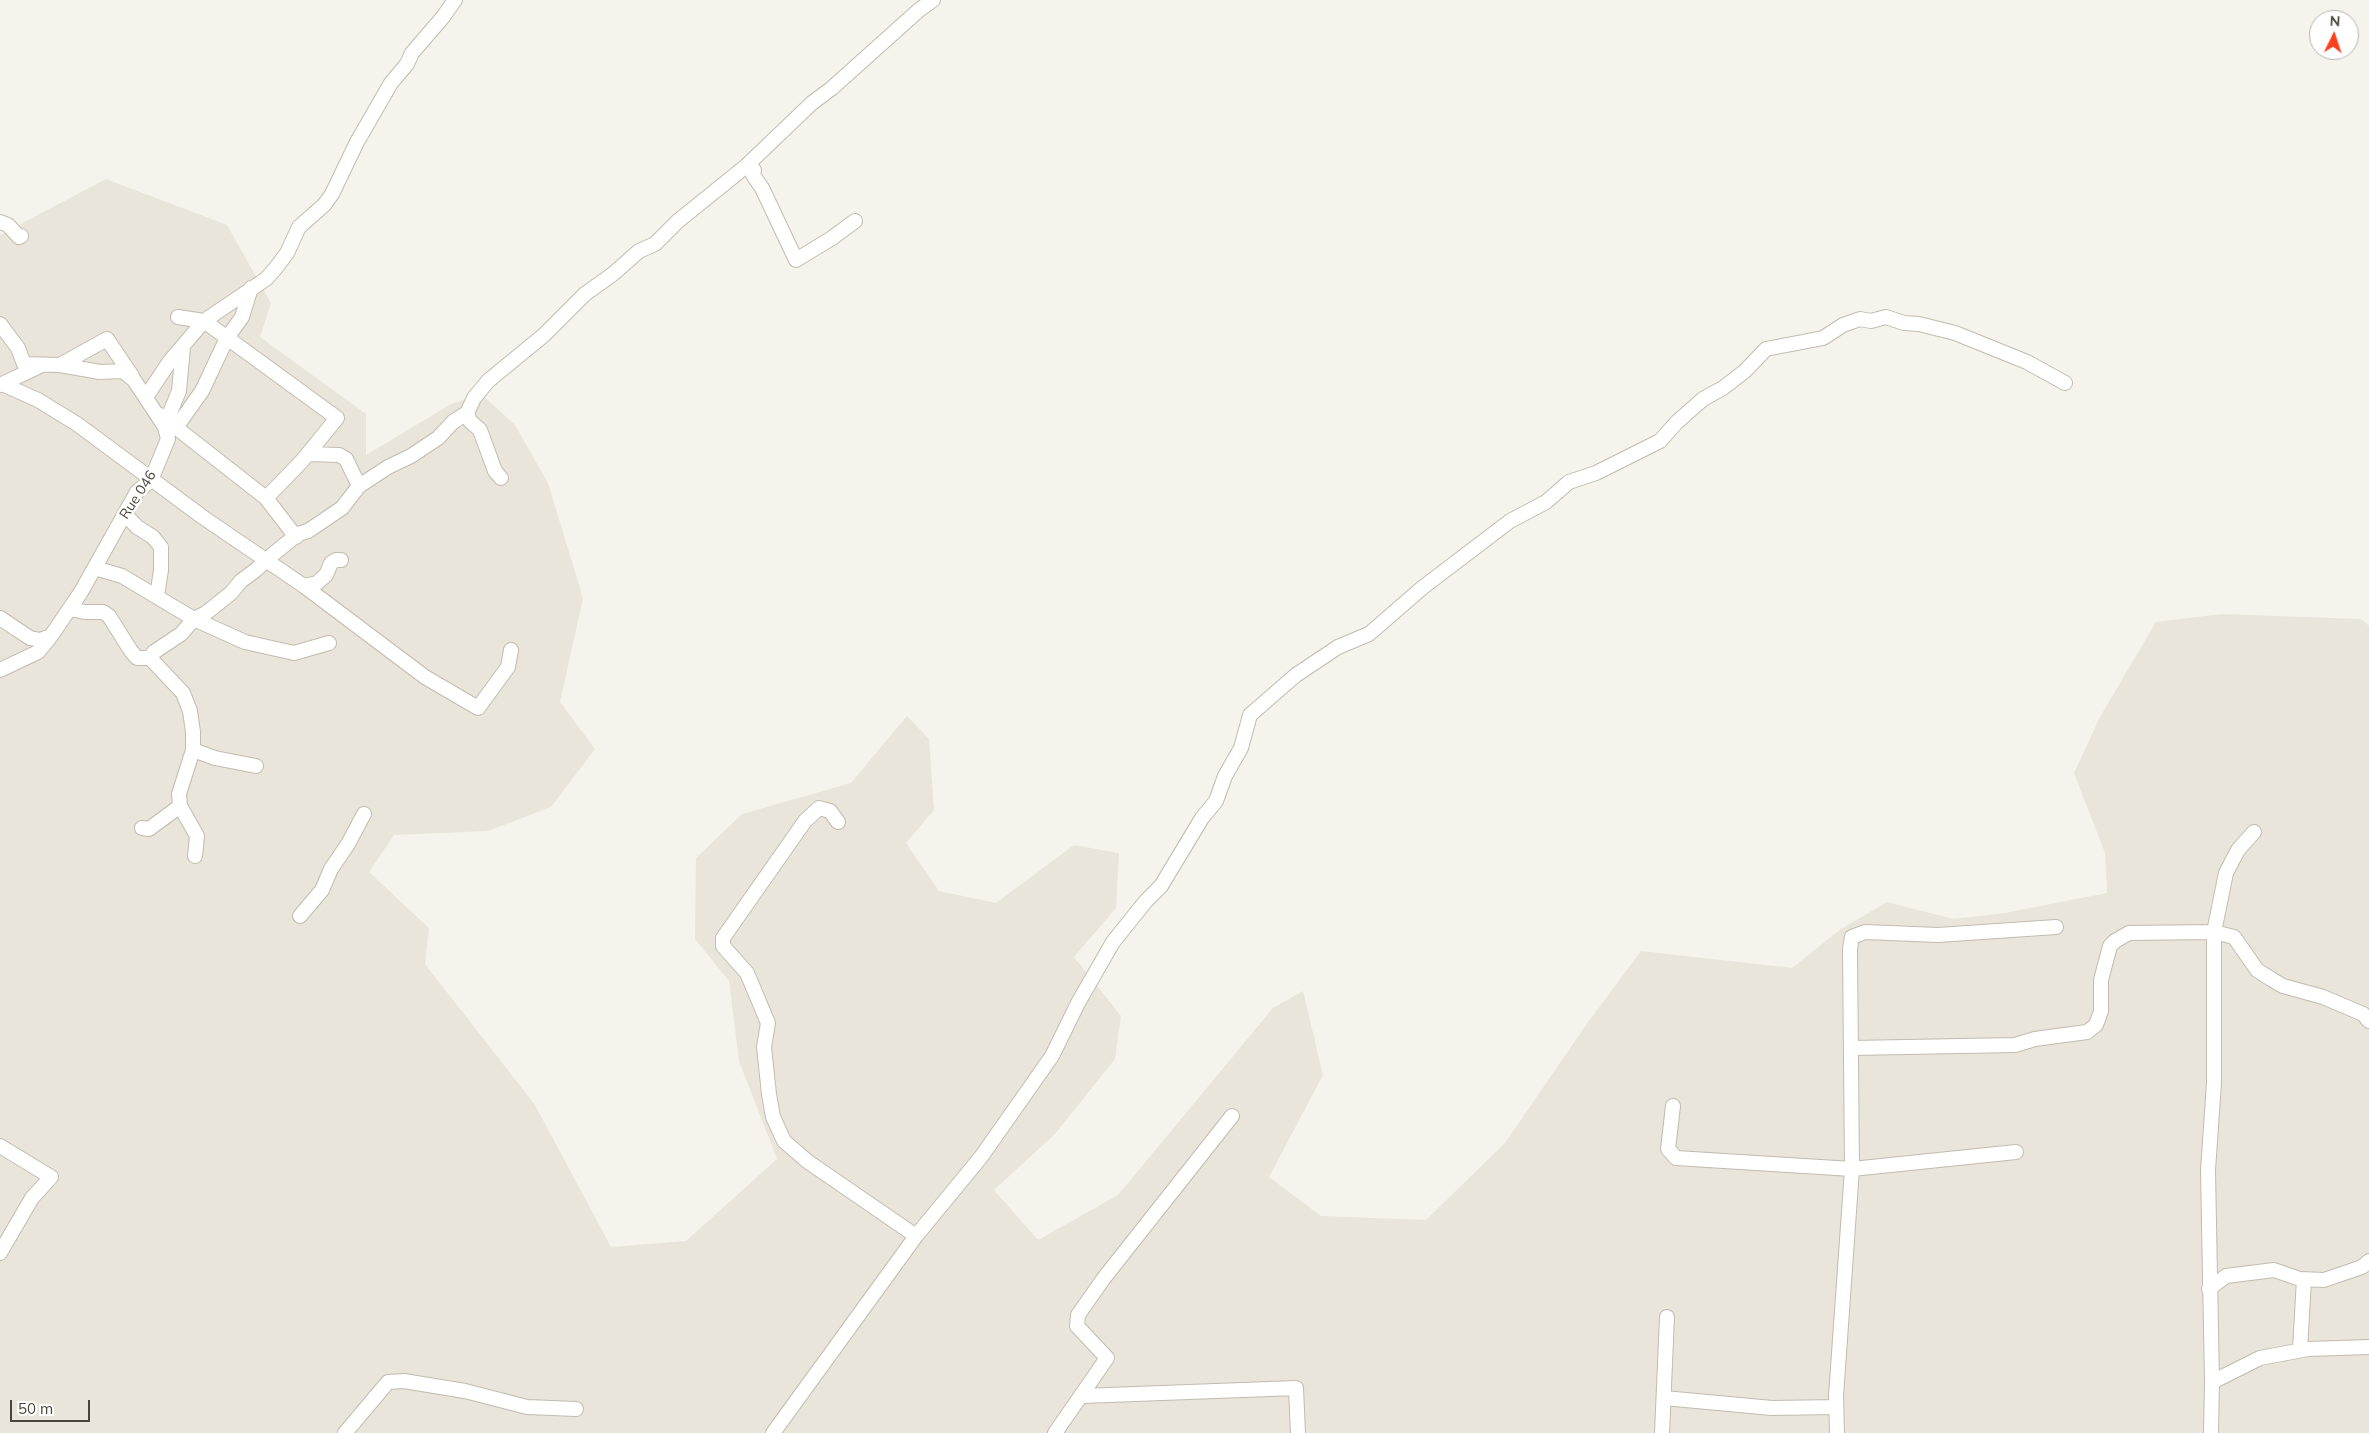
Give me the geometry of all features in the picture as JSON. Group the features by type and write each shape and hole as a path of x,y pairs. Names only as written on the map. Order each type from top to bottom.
{"street":[{"path":"146,397 204,321 275,269 286,253 299,227 324,205 332,194 357,142 382,97 407,64 412,53 455,0"},
{"path":"150,658 154,652 181,634 194,619 214,608 231,594 241,581 296,537 342,508 359,486 438,438 453,422 467,413 474,398 488,381 544,335 585,294 614,274 639,251 655,244 678,221 748,164 812,103 832,88 932,0"},
{"path":"748,164 754,170 753,175 762,188 796,260 855,221"},
{"path":"0,222 8,225 19,237 22,236"},
{"path":"170,422 180,422 202,391 227,338 242,317 251,288"},
{"path":"178,316 204,321 337,418 308,454 266,498"},
{"path":"773,1433 916,1236 981,1156 1052,1056 1078,1003 1113,942 1146,901 1162,886 1202,818 1216,800 1225,776 1241,748 1250,715 1296,674 1338,647 1369,634 1422,588 1510,521 1546,502 1569,482 1596,474 1660,441 1703,399 1723,388 1745,371 1766,350 1823,338 1843,325 1860,318 1871,321 1886,317 1904,323 1919,324 1955,334 2027,362 2065,383"},
{"path":"0,324 18,348 24,364 40,366 60,365 100,372 123,371 134,380"},
{"name":"Rue 046","path":"0,670 38,652 51,636 95,568 137,492 151,480 168,439 165,427 107,339 60,365"},
{"path":"170,422 179,391 183,347"},
{"path":"1,385 40,366"},
{"path":"1,385 38,400 77,424 204,518 304,586 425,677 478,708 508,667 511,650"},
{"path":"154,410 266,498 296,537"},
{"path":"467,413 470,421 480,430 495,470 501,478"},
{"path":"308,454 339,455 346,459 359,486"},
{"path":"125,514 137,526 153,537 161,547 161,570 157,596"},
{"path":"304,586 317,582 326,575 331,563 341,560"},
{"path":"95,568 122,576 194,619 237,639 294,654 329,643"},
{"path":"70,609 85,612 103,612 118,626 131,651 137,658 150,658 183,693 188,704 193,732 193,750 180,794 180,806 197,836 195,856"},
{"path":"0,618 30,638 40,640 51,636"},
{"path":"193,750 215,758 256,766"},
{"path":"142,828 149,829 180,806"},
{"path":"838,822 830,811 819,808 805,821 723,938 723,946 747,973 768,1023 764,1047 769,1094 773,1117 784,1141 807,1161 916,1236"},
{"path":"300,916 322,890 330,870 348,844 364,814"},
{"path":"2210,1433 2212,1382 2208,1170 2214,1083 2214,932 2226,873 2238,850 2254,832"},
{"path":"1837,1433 1836,1407 1852,1169 1850,949 1852,938 1865,932 1938,935 2056,927"},
{"path":"1852,1048 2015,1045 2087,1032 2096,1025 2101,1011 2101,980 2110,946 2114,941 2129,933 2214,932 2234,937 2258,970 2276,982 2323,997 2363,1014 2369,1021"},
{"path":"1673,1106 1668,1149 1676,1158 1852,1169 2016,1152"},
{"path":"1055,1433 1107,1358 1078,1326 1078,1315 1104,1278 1232,1116"},
{"path":"0,1146 51,1177 32,1198 0,1253"},
{"path":"2209,1289 2226,1276 2274,1270 2304,1279 2324,1280 2362,1267 2369,1261"},
{"path":"2300,1350 2304,1279"},
{"path":"1662,1433 1666,1317"},
{"path":"2212,1382 2260,1358 2300,1350 2369,1347"},
{"path":"345,1433 388,1382 404,1382 464,1391 527,1407 576,1409"},
{"path":"1082,1396 1296,1388 1298,1433"},
{"path":"1664,1398 1772,1408 1836,1407"}],"shaded area":[{"path":"106,179 227,225 271,303 260,337 366,414 366,455 451,404 481,394 515,425 548,483 583,598 560,702 595,749 551,807 488,831 394,835 369,872 429,928 425,964 535,1105 611,1247 686,1241 777,1159 739,1061 729,981 695,939 696,858 742,814 851,783 907,716 929,739 934,810 906,843 939,891 996,903 1074,845 1119,853 1116,908 1074,957 1121,1016 1115,1059 1055,1134 994,1190 1038,1240 1118,1195 1273,1008 1303,991 1323,1075 1269,1177 1321,1216 1426,1220 1505,1143 1586,1025 1641,951 1792,968 1841,929 1887,902 1953,919 2005,913 2107,893 2105,853 2074,773 2100,717 2156,622 2222,614 2361,619 2369,626 2369,1433 0,1433 0,235"}]}
